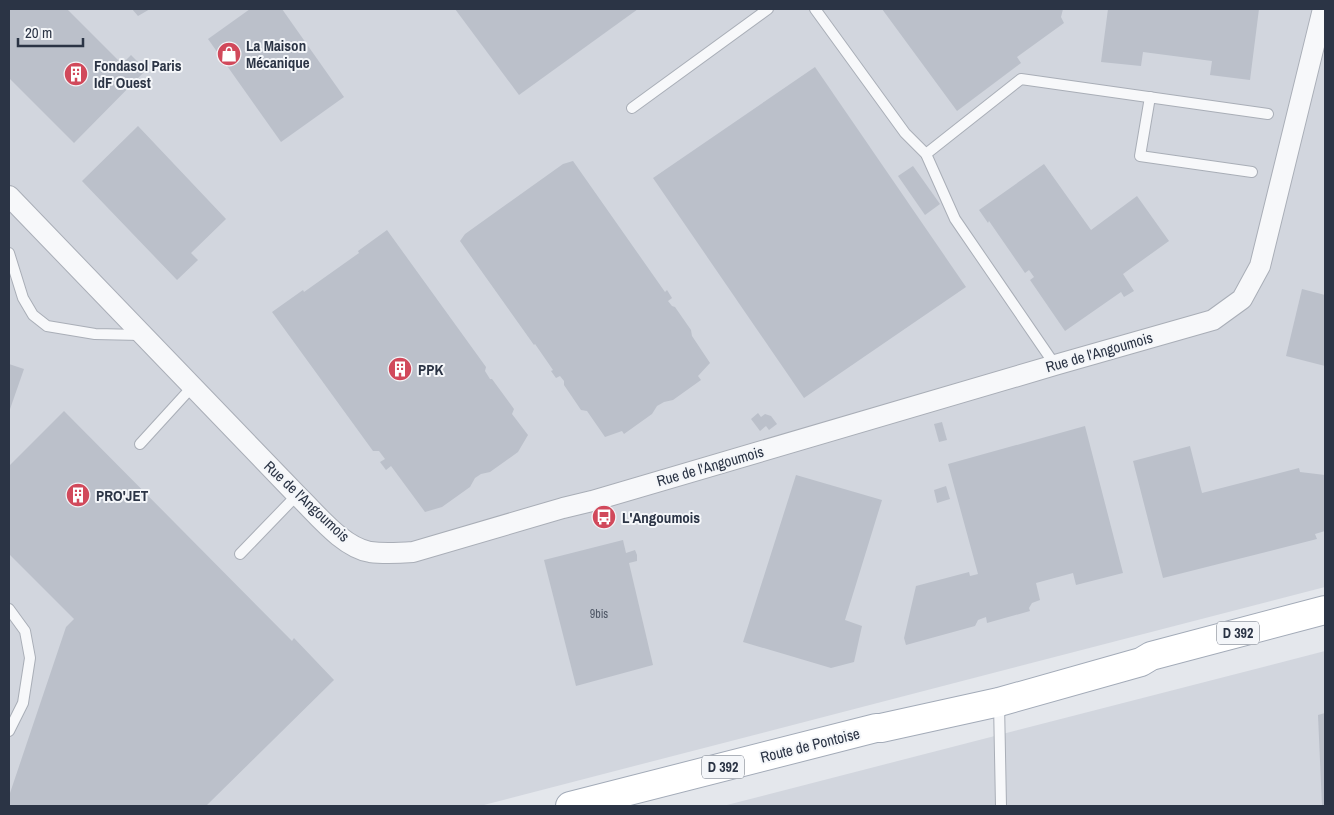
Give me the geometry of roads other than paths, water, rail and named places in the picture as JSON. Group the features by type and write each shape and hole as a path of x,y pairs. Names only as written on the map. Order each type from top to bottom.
{"main road":[{"name":"Route de Pontoise","path":"876,728 880,724 995,689 1140,656 1151,656 1325,610"},
{"name":"Route de Pontoise","path":"570,806 876,728 999,702 1141,662 1151,656"}],"street":[{"name":"Rue de l'Angoumois","path":"9,196 142,336 297,495 344,540 368,552 389,554 413,552 563,508 592,502 1055,364 1213,320 1242,299 1260,266 1323,9"}],"lane":[{"path":"632,108 768,9"},
{"path":"816,9 905,133 926,154 955,219 1055,364"},
{"path":"926,154 1021,79 1268,114"},
{"path":"1150,97 1140,156 1252,172"},
{"path":"9,253 12,275 23,298 33,315 46,326 95,334 142,336"},
{"path":"140,444 192,387"},
{"path":"240,554 297,495"},
{"path":"9,609 25,631 30,658 23,703 9,730"},
{"path":"999,702 1001,806"}],"place":[{"name":"La Maison Mécanique","path":"229,54"},
{"name":"Fondasol Paris IdF Ouest","path":"76,74"},
{"name":"PPK","path":"400,369"},
{"name":"PRO'JET","path":"78,495"},
{"name":"L'Angoumois","path":"604,517"}]}
